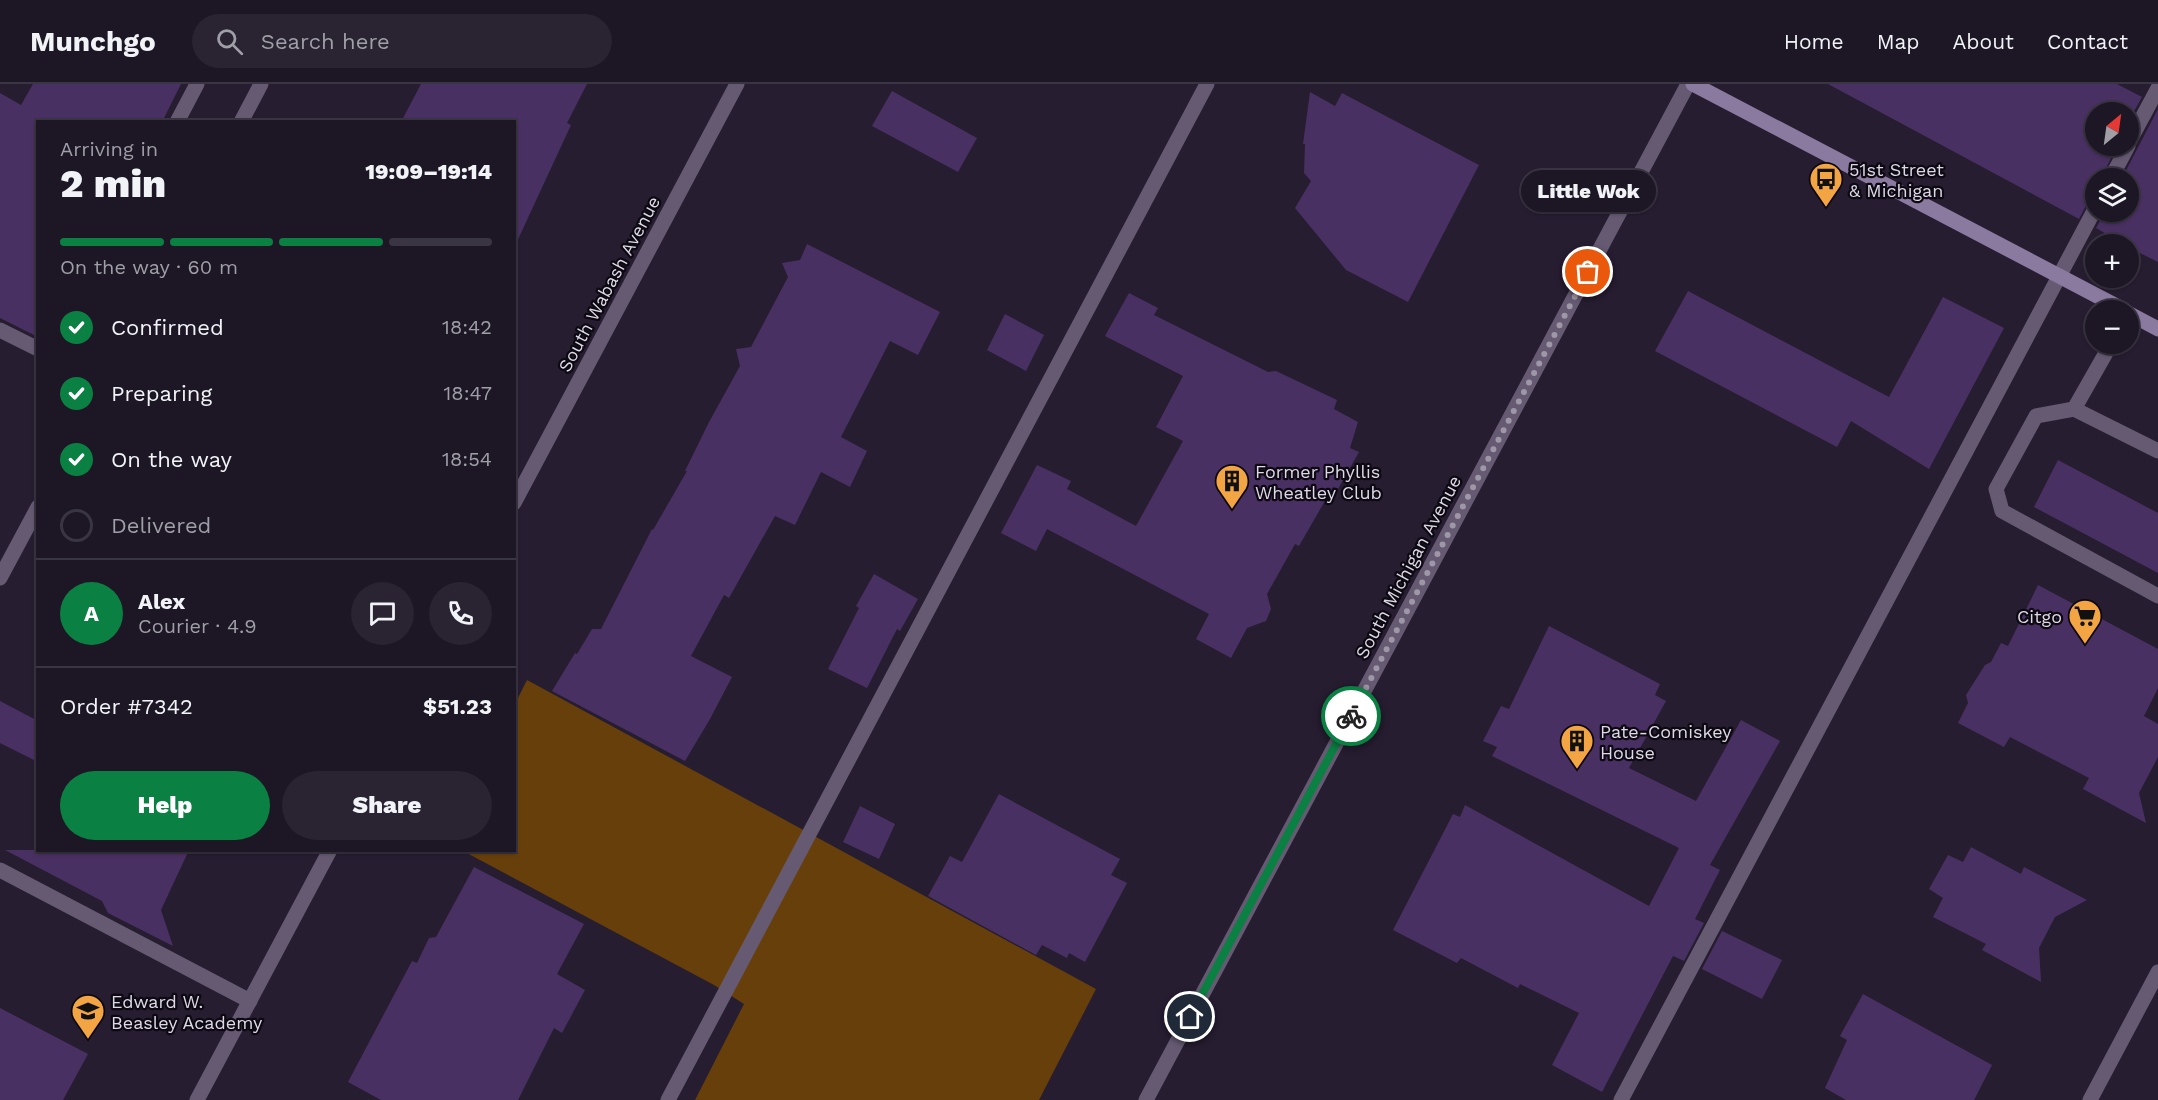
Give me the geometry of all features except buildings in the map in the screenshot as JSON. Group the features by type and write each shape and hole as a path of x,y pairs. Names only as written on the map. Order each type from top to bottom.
{"main road":[{"path":"1690,84 2104,300"},
{"path":"2139,318 2158,328"}],"street":[{"path":"178,120 197,84"},
{"path":"242,120 261,84"},
{"name":"South Wabash Avenue","path":"516,499 737,84"},
{"path":"668,1100 1207,84"},
{"name":"South Michigan Avenue","path":"1146,1100 1690,84"},
{"path":"2139,124 2158,88"},
{"path":"1621,1100 2088,222"},
{"path":"0,330 36,349"},
{"path":"2074,410 2105,354"},
{"path":"2158,451 2074,410 2036,416 1996,489 2002,511 2158,596"},
{"path":"0,578 36,511"},
{"path":"197,1100 329,852"},
{"path":"0,870 250,1001"},
{"path":"2090,1100 2158,972"}],"shaded area":[{"path":"527,680 1096,989 1039,1100 695,1100 744,1004 714,985 465,852 516,852 516,702"}],"way so far":[{"path":"1351,716 1588,272"}],"place":[{"name":"51st Street & Michigan","path":"1826,208"},
{"name":"Little Wok","path":"1588,272"},
{"name":"Former Phyllis Wheatley Club","path":"1232,510"},
{"name":"Citgo","path":"2085,645"},
{"name":"Pate-Comiskey House","path":"1577,770"},
{"name":"Edward W. Beasley Academy","path":"88,1040"}],"route":[{"path":"1190,1017 1351,716"}]}
